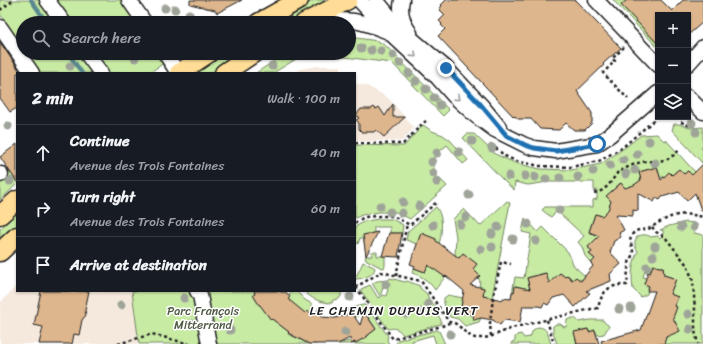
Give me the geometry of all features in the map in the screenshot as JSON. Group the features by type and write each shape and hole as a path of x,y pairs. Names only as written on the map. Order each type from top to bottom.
{"main road":[{"path":"270,16 299,0"},
{"path":"317,16 348,0"},
{"path":"180,72 198,60"},
{"path":"226,72 244,60"},
{"path":"0,215 16,201"},
{"path":"0,252 16,237"}],"street":[{"path":"46,0 59,16"},
{"path":"129,0 139,16"},
{"path":"359,0 390,33 476,116 495,130 529,147 556,151 597,144 610,135 655,96"},
{"path":"376,0 405,34 416,41 446,68 481,105 507,136"},
{"path":"402,0 401,15 403,22 416,41"},
{"path":"596,0 655,62"},
{"path":"356,21 368,24 390,33"},
{"path":"0,27 16,50"},
{"path":"691,61 703,48"},
{"path":"691,62 703,54"},
{"path":"23,60 31,72"},
{"path":"91,60 100,72"},
{"path":"170,60 177,72"},
{"path":"691,102 698,114"},
{"path":"198,292 200,295 209,344"}],"path":[{"path":"0,10 14,0"},
{"path":"624,47 612,59 615,61 603,73 628,99"},
{"path":"681,122 690,126 698,114"},
{"path":"356,143 403,144 426,121"},
{"path":"594,193 601,191 608,186 618,172 641,162 666,160 680,149"},
{"path":"356,222 364,217 393,216 410,225 438,200"},
{"path":"393,339 442,326 449,322 457,324 475,338 483,338 514,328 598,308 605,291 612,287 627,285 629,264 633,252 630,245 630,238 636,230 650,228 665,219 684,214 703,217"},
{"path":"396,276 406,224"},
{"path":"652,227 656,232 665,237 687,265 693,281 695,331 698,344"},
{"path":"491,336 490,323 493,298 501,262 511,264"},
{"path":"393,339 356,287 381,272 421,281 449,322"},
{"path":"547,320 554,344"},
{"path":"118,344 152,334 189,344"},
{"path":"391,344 393,339"}],"shaded area":[{"path":"317,66 341,66 341,72 296,72 300,69"},
{"path":"356,83 367,86 387,97 414,128 402,141 356,141"},
{"path":"16,286 16,292 132,292 139,344 0,344 0,303"}],"green space":[{"path":"0,0 122,0 132,16 16,16 16,38 0,14"},
{"path":"314,0 334,0 305,16 286,16"},
{"path":"613,0 627,0 622,5 655,41 655,45"},
{"path":"356,38 378,41 386,46 449,110 443,116 392,63 356,58"},
{"path":"31,60 162,60 164,63 150,72 39,72"},
{"path":"215,60 231,60 213,72 197,72"},
{"path":"276,60 294,60 275,72 258,72"},
{"path":"674,124 679,124 690,128 703,127 703,146 701,148 703,150 703,164 672,130"},
{"path":"423,125 450,140 468,160 463,164 447,145 434,156 434,173 447,186 410,219 396,212 379,212 356,218 356,145 404,146"},
{"path":"467,134 474,134 495,154 515,163 540,169 571,170 601,164 641,135 657,134 664,141 666,140 695,172 692,175 688,171 684,174 679,169 672,175 669,172 660,178 657,167 639,172 642,183 628,191 620,183 607,196 614,204 606,217 595,214 589,232 599,236 598,240 588,247 592,252 589,254 595,259 591,263 585,256 582,247 578,242 584,236 557,211 551,217 542,210 545,207 593,207 593,200 597,199 597,190 594,190 594,182 548,182 528,185 515,182 514,190 463,138"},
{"path":"10,172 15,179 16,178 16,185 0,200 0,181"},
{"path":"507,201 510,203 492,298 483,296 484,288 479,286 480,281 478,278 480,276 473,269 463,253 459,258 455,255 456,237 453,219 464,209 480,226"},
{"path":"436,207 441,217 441,233 438,249 433,248 436,239 421,234 417,244 406,240 408,231"},
{"path":"16,214 16,228 0,243 0,229"},
{"path":"525,218 538,232 543,227 568,252 574,266 585,276 580,281 576,277 573,280 568,275 565,277 560,273 549,284 545,273 527,278 530,289 526,290 515,286 511,299 515,277 524,278 531,234 522,232"},
{"path":"392,219 403,225 402,233 390,233 390,227 374,227 374,233 364,235 364,238 360,238 358,244 356,243 356,226 365,221"},
{"path":"686,222 695,223 694,233 703,235 703,344 663,344 678,297 670,294 676,279 664,275 663,267 653,265 650,273 645,271 643,277 646,278 644,284 649,286 647,294 641,297 633,289 632,284 633,265 638,251 635,243 637,237 642,235 651,237 658,236 660,238 663,235 663,230 660,230"},
{"path":"371,252 377,252 377,256 385,256 384,268 365,259 366,256 372,256"},
{"path":"363,262 375,268 372,273 367,276 356,279"},
{"path":"427,266 435,269 445,277 435,290 425,279 412,273 414,268 425,272"},
{"path":"390,278 405,282 407,281 420,286 435,306 437,310 436,312 441,320 441,324 403,335 397,329 388,329 361,289 370,285 378,298 383,295 386,296 388,289 383,287 380,296 373,283 377,281 389,280"},
{"name":"Parc François Mitterrand","path":"132,292 254,292 271,319 289,332 288,334 305,342 316,344 139,344"},
{"path":"291,292 297,292 305,300 312,304 310,313 307,311 303,316 286,301 290,297 288,295"},
{"path":"305,292 341,292 341,296 339,299 333,300 332,303 328,303 313,298"},
{"path":"448,295 463,298 460,312 481,318 479,322 465,326 458,319 450,317 444,304 444,298"},
{"path":"365,305 388,336 387,340 389,344 351,344 368,336 376,329 364,311 355,318 352,313 348,314 347,309"},
{"path":"575,318 579,322 603,320 609,326 604,334 597,335 595,330 589,332 587,329 582,330 577,344 557,344 553,332 553,326 559,324 566,327 567,320"},
{"path":"538,327 546,330 551,344 511,344 515,341 515,337 517,335 521,334 524,338 530,337 533,330"},
{"path":"437,330 439,331 445,344 436,344 433,335 412,341 413,344 396,344 398,340"},
{"path":"350,341 351,344 336,344"}],"building":[{"path":"190,0 242,0 217,13 215,10 190,4"},
{"path":"446,0 575,0 621,48 577,91 592,113 592,123 585,130 574,130 566,123 559,130 540,129 531,119 518,119 515,116 514,117 438,36 445,29 439,21 445,15 439,9"},
{"path":"627,0 661,0 672,11 683,0 703,0 703,22 691,32 691,12 655,12 655,41 621,5"},
{"path":"0,42 20,72 16,72 16,109 10,112 0,98"},
{"path":"393,104 393,117 405,117 384,137 376,130 374,132 362,132 359,129 359,123 356,120 359,118 356,115 361,109 371,109 374,107 376,109 379,107 385,116"},
{"path":"16,145 16,181 0,157"},
{"path":"703,164 703,210 701,210 695,193 687,201 679,192 662,197 660,200 656,198 654,202 638,193 638,211 633,210 633,216 616,215 624,230 619,233 621,237 614,241 610,252 621,264 610,274 611,281 586,291 590,293 575,307 564,295 553,298 548,305 544,303 542,307 523,306 520,322 504,320 500,325 493,320 481,318 474,320 473,315 460,312 464,291 446,276 445,277 428,265 425,272 414,268 415,266 410,264 421,233 436,239 436,241 459,258 463,253 477,264 473,269 480,276 470,285 484,288 483,296 503,300 503,298 511,299 515,286 530,289 527,278 546,273 549,283 560,273 565,277 567,275 572,280 576,277 581,281 593,266 591,263 595,259 589,254 592,252 588,247 599,236 589,232 595,214 602,216 608,210 611,201 606,196 621,183 625,188 634,185 641,180 639,172 657,167 661,180 669,172 672,175 679,169 684,174 688,171 692,175"},
{"path":"378,232 366,256 363,235"},
{"path":"389,233 402,233 398,257 382,256"},
{"path":"653,265 663,267 664,275 676,279 670,294 678,297 674,306 677,307 673,318 680,331 666,337 664,344 602,344 601,341 641,330 655,291 647,291 649,286 644,284 648,272 650,273"},
{"path":"41,292 89,292 85,310 86,315 82,320 79,335 74,334 72,344 39,344 43,327 34,325"},
{"path":"254,292 286,292 290,297 288,299 305,313 307,311 314,315 319,308 322,317 335,318 352,313 360,325 364,312 376,329 367,337 354,344 355,342 351,344 350,338 336,344 309,344 288,333 289,332 272,319 271,320 259,305 253,295 255,294"},
{"path":"588,329 589,332 595,330 599,344 577,344 574,332"}],"waterway":[{"path":"31,0 42,16"},
{"path":"73,60 81,72"}],"district":[{"name":"LE CHEMIN DUPUIS VERT","path":"394,310"}],"route":[{"path":"446,68 481,105 507,136 534,148 556,151 597,144"}]}
